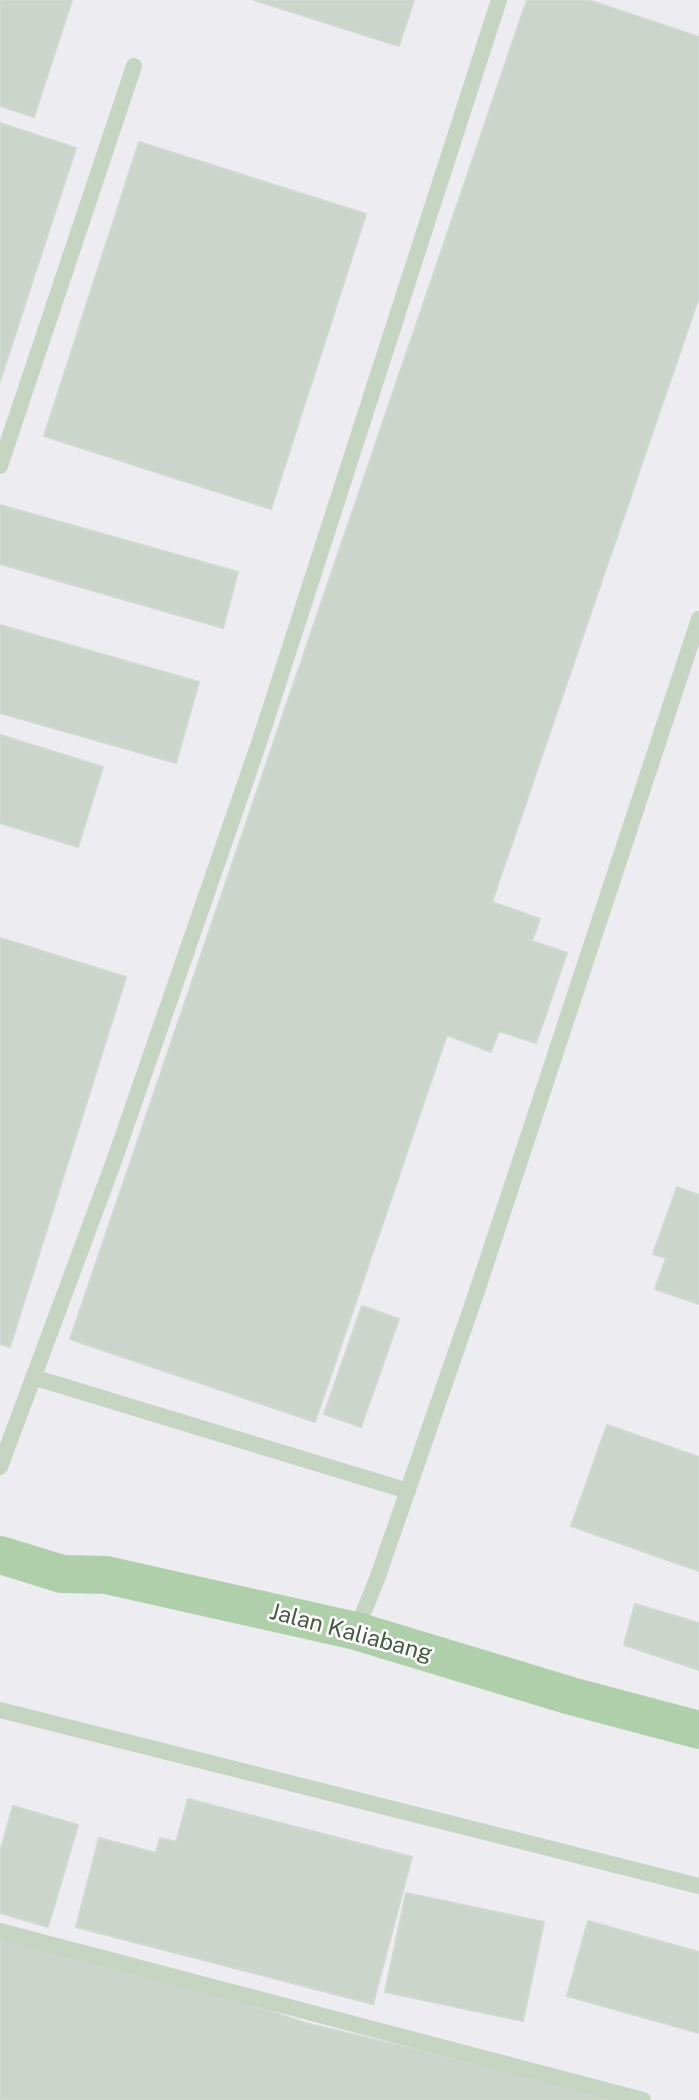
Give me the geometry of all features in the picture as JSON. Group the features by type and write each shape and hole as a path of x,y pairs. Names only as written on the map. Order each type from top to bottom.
{"main road":[{"name":"Jalan Kaliabang","path":"0,1555 62,1574 106,1575 356,1631 571,1696 699,1730"}],"lane":[{"path":"0,1467 114,1161 259,743 499,0"},
{"path":"0,466 134,66"},
{"path":"356,1631 408,1491 699,619"},
{"path":"33,1377 408,1491"},
{"path":"0,1710 699,1886"},
{"path":"0,1931 643,2100"}],"building":[{"path":"0,0 72,0 34,117 0,106"},
{"path":"254,0 414,0 399,46"},
{"path":"527,0 588,0 699,37 699,297 492,902 540,919 532,941 567,953 536,1043 499,1031 491,1052 447,1035 315,1422 70,1339"},
{"path":"0,123 76,148 0,381"},
{"path":"139,142 366,214 271,509 44,436"},
{"path":"0,505 238,572 223,628 0,564"},
{"path":"0,625 199,682 176,763 0,713"},
{"path":"0,735 103,767 78,847 0,823"},
{"path":"0,938 126,977 10,1347 0,1344"},
{"path":"677,1187 699,1195 699,1304 655,1289 666,1258 653,1254"},
{"path":"362,1306 399,1319 361,1427 324,1414"},
{"path":"607,1425 699,1457 699,1571 571,1526"},
{"path":"635,1604 699,1623 699,1670 624,1645"},
{"path":"188,1799 412,1857 373,2004 76,1927 99,1838 156,1853 160,1838 176,1842"},
{"path":"13,1806 78,1825 48,1927 0,1913 0,1852"},
{"path":"406,1893 544,1922 523,2021 385,1992"},
{"path":"588,1921 699,1952 699,2033 567,1996"},
{"path":"0,1933 149,1970 305,2023 631,2100 0,2100"}]}
